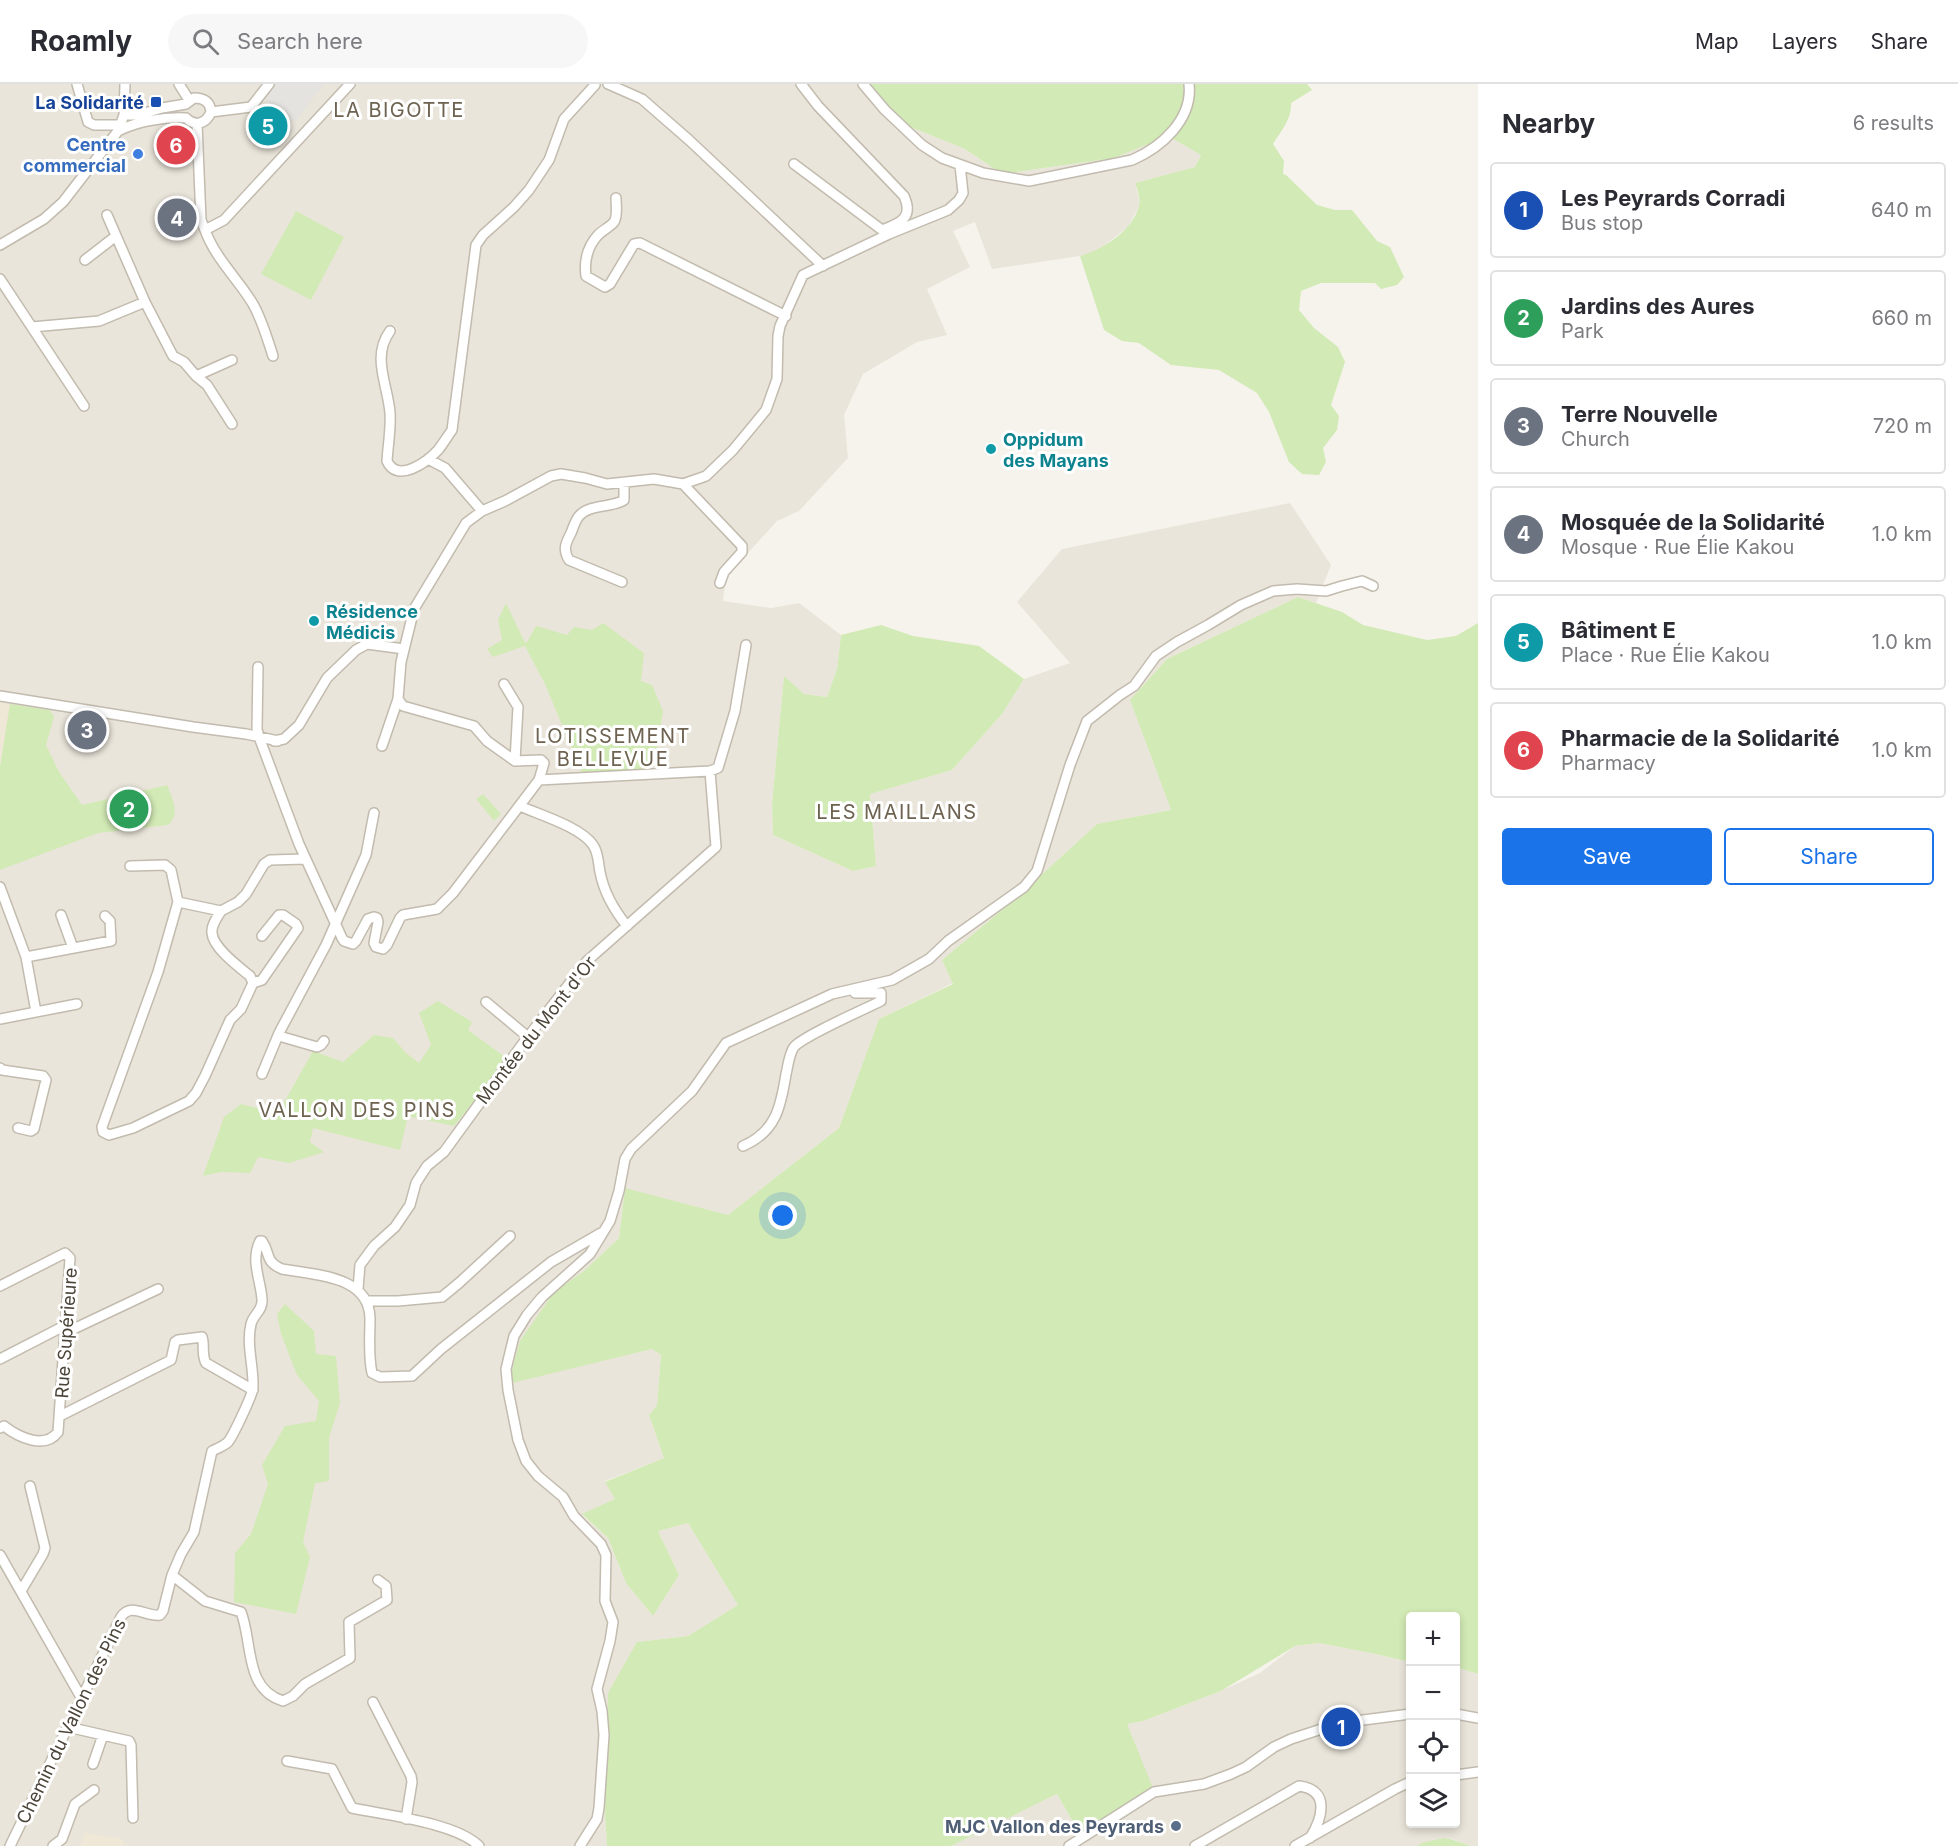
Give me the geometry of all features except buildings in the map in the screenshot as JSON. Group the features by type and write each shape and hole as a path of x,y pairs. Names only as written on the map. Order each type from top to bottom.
{"street":[{"path":"77,84 88,122 94,125 119,128 132,124 186,118"},
{"path":"0,244 44,219 63,202 119,128 124,115 125,84"},
{"path":"179,84 188,102"},
{"path":"211,112 251,107 269,84"},
{"path":"205,230 224,220 350,84"},
{"path":"390,331 384,340 380,361 390,414 387,461 395,471 402,471 428,459 452,430 476,245 483,235 529,190 549,160 564,118 595,84 602,88 607,84 642,99 823,266"},
{"path":"801,84 818,106 904,196 908,204 907,213 911,226"},
{"path":"863,84 885,110 922,145 942,158 983,173 1029,181 1132,160 1155,147 1175,129 1185,112 1190,91 1189,84"},
{"path":"124,115 138,115 188,102 194,98 205,99 210,107 211,112 206,121 197,124 186,118 184,111 188,102"},
{"path":"197,124 201,220 215,250 252,302 273,356"},
{"path":"794,164 882,231 900,223 907,213"},
{"path":"382,746 398,699 401,662 414,609 466,524 482,511 551,476 561,474 607,484 654,480 683,484 705,477 733,450 766,410 777,379 778,336 802,274 948,210 963,193 960,165"},
{"path":"616,198 614,222 597,236 587,253 584,265 586,276 605,286 610,284 634,244 640,243 786,316"},
{"path":"107,215 145,302 173,356 184,362 207,385 232,424"},
{"path":"85,260 116,236"},
{"path":"0,279 84,406"},
{"path":"32,327 99,321 145,302"},
{"path":"196,376 232,360"},
{"path":"428,459 445,468 482,511"},
{"path":"622,582 569,560 565,554 565,544 580,514 624,501 624,483"},
{"path":"683,484 742,546 742,552 724,572 720,583"},
{"path":"580,1846 597,1819 599,1808 604,1735 597,1689 610,1641 612,1622 605,1601 606,1555 601,1544 574,1516 563,1497 538,1476 526,1461 510,1400 506,1369 514,1336 527,1315 542,1296 590,1254 610,1221 625,1159 631,1149 692,1091 726,1042 832,994 891,980 929,959 948,941 1024,887 1037,871 1070,765 1087,721 1134,686 1156,656 1241,605 1273,591 1298,589 1326,591 1362,581 1373,586"},
{"path":"0,696 260,740 278,741 291,734 299,726 327,678 356,650 367,644 404,649"},
{"path":"539,780 710,771 718,768 735,711 746,645"},
{"path":"258,667 257,729 305,859 344,941 353,944 368,919 377,918 374,943 376,947 383,949 403,915 437,909 453,893 539,780 545,767 541,760 515,761 487,741 474,726 403,706 398,699"},
{"path":"504,684 518,707 515,761"},
{"name":"Montée du Mont d'Or","path":"358,1289 360,1265 374,1246 395,1227 410,1205 416,1183 427,1166 444,1152 586,961 716,847 710,771"},
{"path":"520,806 581,833 593,845 610,902 627,926"},
{"path":"262,1074 279,1035 326,945 366,855 374,813"},
{"path":"288,859 299,844"},
{"path":"254,983 250,976 214,943 213,925 221,911 238,902 246,894 264,864 270,860 305,859"},
{"path":"130,866 165,865 171,870 178,902 158,972 102,1126 103,1132 109,1135 132,1128 189,1101 196,1093 230,1020 241,1009 254,983 262,980 298,928 290,919 279,915 262,936"},
{"path":"0,887 26,957 36,1012"},
{"path":"178,902 221,911"},
{"path":"61,915 74,948"},
{"path":"26,957 111,941 110,921 105,916"},
{"path":"743,1146 756,1140 775,1120 783,1096 788,1062 794,1047 881,1001 881,993 858,992 822,999"},
{"path":"486,1002 528,1037"},
{"path":"0,1019 77,1004"},
{"path":"279,1035 317,1047 324,1041"},
{"path":"0,1068 43,1076 46,1080 34,1129 31,1131 18,1128"},
{"path":"253,1390 250,1325 262,1301 256,1272 256,1255 262,1241 265,1244 268,1259 282,1269 336,1279 358,1289 367,1301 370,1315 369,1360 372,1373 380,1377 412,1376 441,1348 542,1269 604,1231"},
{"path":"367,1301 442,1297 510,1236"},
{"name":"Rue Supérieure","path":"0,1287 64,1254 70,1258 60,1416"},
{"path":"0,1359 158,1289"},
{"path":"0,1416 2,1427 21,1438 45,1441 55,1437 58,1432 60,1416 171,1360 175,1342 178,1340 202,1336 203,1358 206,1363 253,1390"},
{"name":"Chemin du Vallon des Pins","path":"10,1846 125,1612 130,1610 154,1616 160,1615 163,1611 172,1575 194,1532 212,1451 227,1443 253,1390"},
{"path":"21,1591 45,1548 30,1486"},
{"path":"0,1555 82,1699"},
{"path":"172,1575 205,1601 242,1612 256,1679 271,1697 283,1701 293,1696 305,1684 350,1658 349,1622 387,1600 386,1586 378,1580"},
{"path":"373,1702 411,1776 406,1819"},
{"path":"1069,1846 1154,1792 1204,1784 1231,1774 1291,1738 1340,1724 1406,1715"},
{"path":"1460,1715 1478,1718"},
{"path":"68,1727 129,1741 131,1744 132,1818"},
{"path":"93,1764 103,1735"},
{"path":"287,1761 332,1769 352,1808 453,1829 472,1839 479,1846"},
{"path":"1460,1774 1478,1772"},
{"path":"1295,1846 1406,1784"},
{"path":"1194,1846 1299,1786 1315,1793 1321,1804 1319,1823 1310,1838"},
{"path":"53,1846 62,1839 75,1804 94,1790"}],"shaded area":[{"path":"0,84 870,84 908,126 965,149 1002,174 1114,158 1168,136 1201,155 1195,167 1135,183 1140,204 1128,227 1097,251 1080,256 992,269 975,222 953,231 970,267 927,289 947,335 917,342 863,374 844,415 848,458 799,511 777,521 726,577 723,601 771,608 799,603 841,635 837,669 827,697 804,694 784,677 772,803 773,835 853,871 876,866 870,794 952,770 1002,714 1024,679 1070,663 1017,602 1062,549 1290,503 1331,565 1316,603 1298,597 1167,659 1130,700 1171,810 1097,824 1014,900 942,960 953,983 879,1019 839,1128 728,1215 625,1189 619,1238 584,1271 554,1292 508,1383 652,1349 661,1355 657,1405 649,1415 664,1458 605,1481 615,1499 582,1515 608,1538 626,1583 653,1616 679,1575 658,1531 688,1523 738,1605 688,1636 637,1642 605,1814 607,1846 0,1846"},
{"path":"273,84 324,84 295,122 263,97"},
{"path":"0,702 10,704 0,767"},
{"path":"1319,1643 1406,1661 1406,1828 1460,1828 1460,1668 1478,1674 1478,1846 1443,1838 1417,1846 951,1846 1057,1794 1080,1834 1126,1724 1143,1721 1221,1691 1260,1673 1295,1646"},
{"path":"85,1833 123,1839 123,1846 80,1846"}],"green space":[{"path":"870,84 1307,84 1312,90 1291,103 1288,120 1273,144 1284,161 1283,174 1317,205 1335,210 1352,210 1377,241 1390,247 1404,277 1397,285 1381,289 1375,283 1321,283 1301,291 1299,310 1314,328 1338,347 1345,362 1331,405 1339,416 1337,430 1323,448 1326,462 1319,475 1302,474 1289,462 1269,412 1257,393 1219,370 1171,365 1139,343 1122,341 1104,330 1080,256 1107,244 1124,231 1135,215 1139,203 1135,183 1195,167 1201,155 1168,136 1114,158 1002,174 965,149 908,126"},
{"path":"296,211 344,237 311,300 261,274"},
{"path":"1298,597 1342,612 1363,625 1427,640 1456,636 1478,623 1478,1674 1460,1668 1460,1612 1406,1612 1406,1661 1319,1643 1295,1646 1221,1691 1143,1721 1127,1724 1153,1788 1080,1834 1057,1794 951,1846 607,1846 605,1814 608,1693 637,1642 688,1636 738,1605 688,1523 658,1531 679,1575 653,1616 626,1583 608,1538 582,1514 615,1499 605,1482 664,1458 649,1415 657,1405 661,1355 652,1349 508,1384 520,1341 554,1292 584,1271 619,1238 625,1188 728,1215 839,1128 879,1019 953,984 942,960 1014,900 1097,824 1171,810 1130,700 1167,659"},
{"path":"506,603 525,643 536,626 567,635 574,627 592,630 603,623 644,653 641,681 652,685 663,711 655,763 648,769 582,773 545,684 525,646 493,657 487,649 502,640 498,620"},
{"path":"881,625 913,636 979,646 1024,679 1002,714 952,770 870,794 876,866 853,871 773,835 772,803 784,676 804,694 827,697 837,669 841,635"},
{"path":"10,704 50,710 54,717 46,745 59,772 82,805 167,785 175,811 172,821 168,825 98,833 0,870 0,767"},
{"path":"483,794 501,814 494,821 476,799"},
{"path":"438,1001 472,1022 468,1030 505,1057 492,1079 454,1126 408,1116 400,1150 313,1128 310,1142 324,1152 289,1163 258,1157 250,1173 221,1172 203,1176 224,1117 241,1104 278,1113 313,1051 343,1062 374,1035 393,1038 406,1053 419,1063 431,1045 419,1013"},
{"path":"285,1304 314,1331 316,1354 336,1356 340,1403 329,1438 329,1481 315,1483 303,1542 310,1557 296,1614 234,1602 235,1553 251,1534 268,1484 262,1465 285,1426 316,1421 319,1401 297,1375 281,1334 277,1314"},
{"path":"1443,1838 1450,1839 1471,1846 1417,1846"}],"place":[{"name":"La Solidarité","path":"156,102"},
{"name":"Bâtiment E","path":"268,126"},
{"name":"Pharmacie de la Solidarité","path":"176,145"},
{"name":"Centre commercial","path":"138,154"},
{"name":"Mosquée de la Solidarité","path":"177,218"},
{"name":"Oppidum des Mayans","path":"991,449"},
{"name":"Résidence Médicis","path":"314,621"},
{"name":"Terre Nouvelle","path":"87,730"},
{"name":"Jardins des Aures","path":"129,809"},
{"name":"Les Peyrards Corradi","path":"1341,1727"},
{"name":"MJC Vallon des Peyrards","path":"1176,1826"}],"district":[{"name":"LA BIGOTTE","path":"399,110"},
{"name":"LOTISSEMENT BELLEVUE","path":"613,748"},
{"name":"LES MAILLANS","path":"897,812"},
{"name":"VALLON DES PINS","path":"357,1110"}]}
